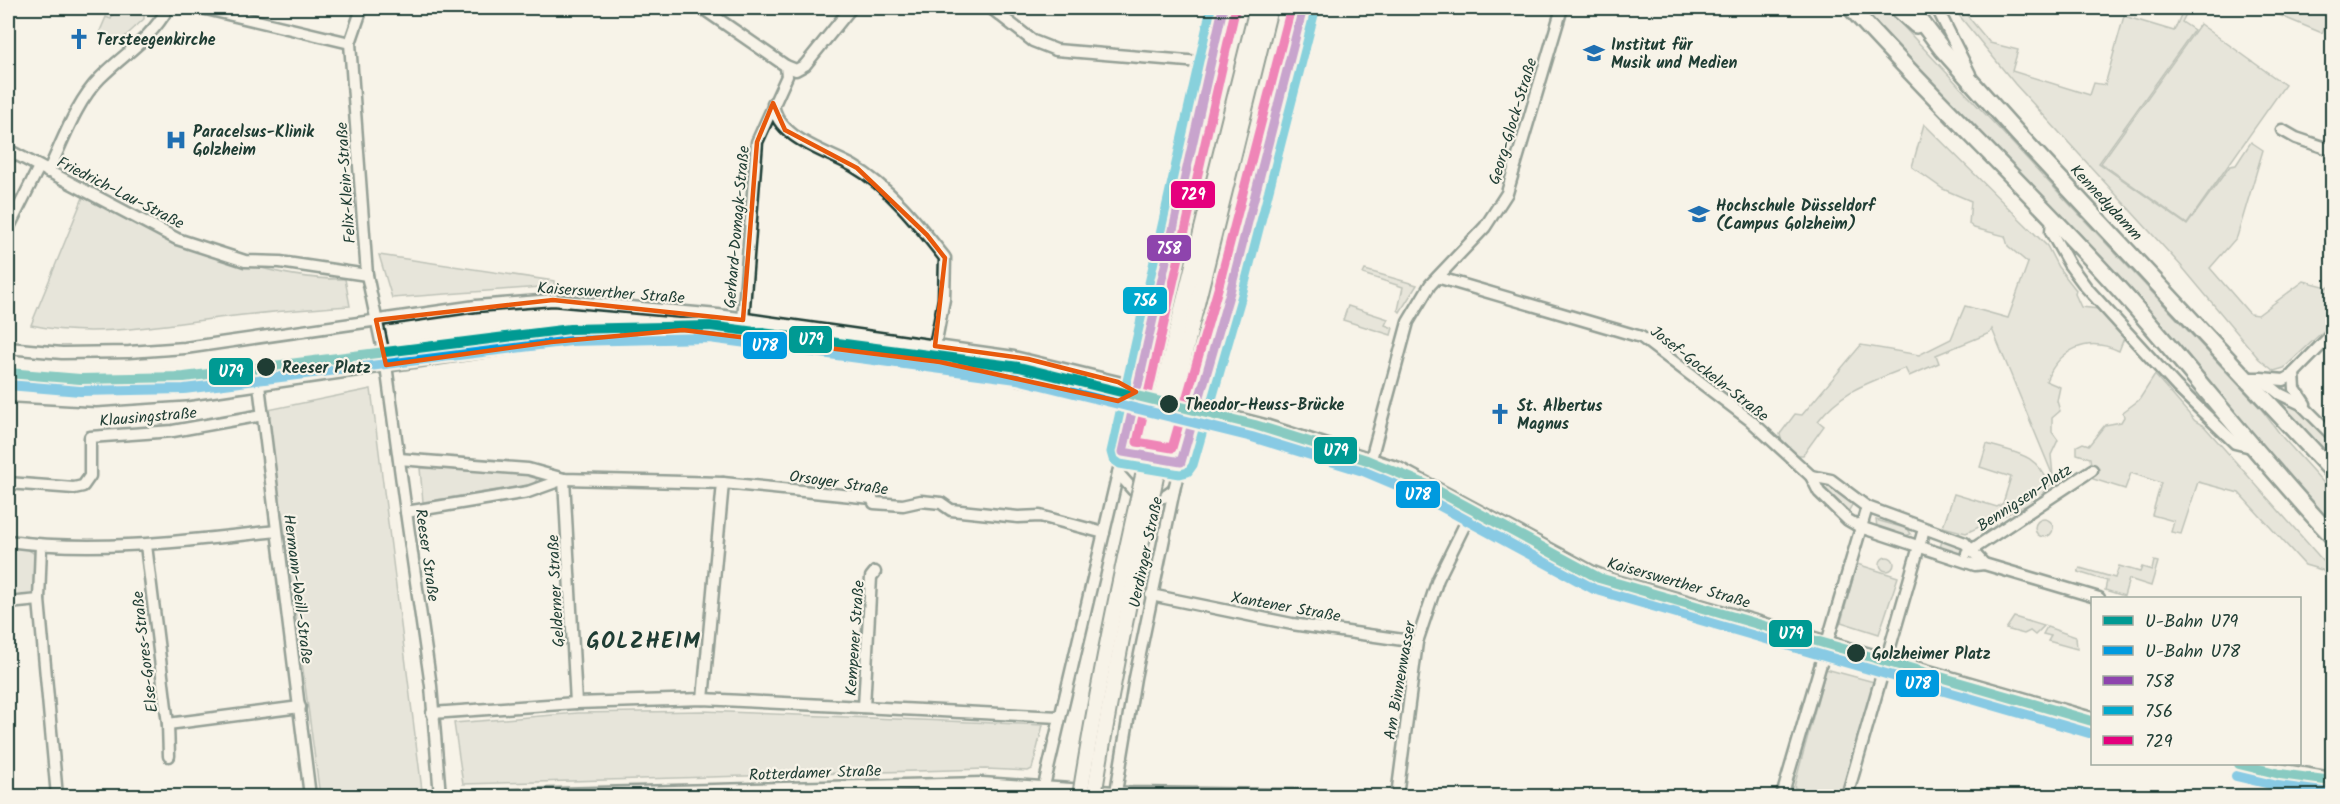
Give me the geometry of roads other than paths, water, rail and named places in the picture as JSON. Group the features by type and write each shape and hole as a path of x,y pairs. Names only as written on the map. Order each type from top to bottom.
{"highway":[{"path":"1839,8 1870,40 1889,52"},
{"path":"1851,8 1889,52 2127,298 2251,447 2332,536"},
{"name":"Kennedydamm","path":"1897,8 1942,49 2253,378 2332,471"},
{"name":"Kennedydamm","path":"1911,8 1942,49"}],"main road":[{"path":"1242,66 1249,8"},
{"path":"1094,796 1185,327 1242,66 1257,8"},
{"path":"1080,796 1112,620 1143,471 1185,327 1270,8"},
{"path":"1262,42 1278,8"}],"street":[{"path":"44,169 99,79 156,29 168,8"},
{"path":"202,8 350,43 362,8"},
{"path":"245,19 248,8"},
{"path":"702,8 786,66 796,70 805,65 851,8"},
{"path":"991,8 1033,41 1056,50 1212,63"},
{"path":"1044,786 1118,473 1223,8"},
{"name":"Uerdinger Straße","path":"1116,792 1151,595 1174,490 1205,382 1303,8"},
{"name":"Georg-Glock-Straße","path":"1371,459 1408,322 1424,293 1485,227 1507,193 1562,8"},
{"path":"1937,8 1977,87"},
{"name":"Felix-Klein-Straße","path":"350,43 367,275 376,320"},
{"name":"Gerhard-Domagk-Straße","path":"743,320 757,142 787,76 786,66"},
{"path":"773,103 775,116 785,130 856,168 896,200 945,258 944,298 935,346"},
{"path":"2282,130 2296,138 2332,150"},
{"name":"Friedrich-Lau-Straße","path":"8,150 177,239 245,261 280,262 367,275"},
{"name":"Friedrich-Lau-Straße","path":"8,229 44,169"},
{"path":"2052,219 2051,232 2069,264 2086,287 2177,387 2235,442 2251,447"},
{"name":"Josef-Gockeln-Straße","path":"1440,278 1641,337 1748,418 1811,476 1819,492 1860,527 1975,565 1984,564 2096,597"},
{"name":"Kaiserswerther Straße","path":"8,348 62,353 184,348 514,302 553,300 718,315 1028,359 1118,382 1136,392 1265,425 1371,459 1425,481 1603,576 2091,718"},
{"name":"Reeser Straße","path":"376,320 386,365 399,459 432,713 440,796"},
{"name":"Kaiserswerther Straße","path":"8,396 96,401 186,395 561,341 683,330 738,335 939,362 1118,401 1136,392"},
{"path":"2253,378 2284,380 2294,373 2332,334"},
{"path":"1142,363 1163,353 1185,355 1197,364 1205,382"},
{"path":"2294,373 2295,389 2313,413"},
{"name":"Kennedydamm","path":"2253,378 2301,404 2313,413 2332,435"},
{"name":"Hermann-Weill-Straße","path":"259,385 310,796"},
{"name":"Klausingstraße","path":"8,483 74,488 82,486 90,476 90,437 173,431 263,415"},
{"name":"Orsoyer Straße","path":"399,459 528,470 564,479 723,483 872,498 874,503 903,506 921,501 941,503 951,510 1018,517 1040,516 1104,532"},
{"name":"Bennigsen-Platz","path":"1954,558 1972,549 2092,471"},
{"path":"1118,473 1133,490 1164,497 1174,490"},
{"name":"Josef-Gockeln-Straße","path":"1811,476 1831,480 1867,507 1965,543 1972,549"},
{"name":"Orsoyer Straße","path":"406,512 528,492 564,479"},
{"name":"Gelderner Straße","path":"564,479 576,703"},
{"path":"703,699 723,483"},
{"path":"1782,796 1867,507"},
{"name":"Am Binnenwasser","path":"1396,796 1417,642 1438,579 1473,508"},
{"path":"1847,796 1924,529"},
{"path":"8,541 41,545 146,545 276,531"},
{"path":"41,545 39,600 57,796"},
{"name":"Else-Gores-Straße","path":"146,545 168,724 169,756"},
{"path":"1972,549 1984,564"},
{"name":"Kempener Straße","path":"864,707 871,577 874,572"},
{"name":"Xantener Straße","path":"1151,595 1292,624 1417,642"},
{"path":"8,603 39,600"},
{"path":"432,713 576,703 703,699 1059,717"},
{"path":"168,724 300,707"},
{"path":"2255,765 2332,778"},
{"name":"Rotterdamer Straße","path":"478,796 939,783 1044,786 1116,792 1365,796"}],"metro line":[{"name":"U79","path":"8,373 80,379 184,377 570,329 710,326 1019,367 1255,425 1367,460 1425,484 1599,578 2091,721"},
{"name":"U78","path":"8,385 80,391 184,389 571,341 709,338 1017,379 1252,437 1363,471 1420,495 1594,589 2089,733"},
{"name":"U79","path":"2243,765 2280,774 2332,781"},
{"name":"U78","path":"2236,776 2278,786 2330,793"}],"place":[{"name":"Tersteegenkirche","path":"79,39"},
{"name":"Institut für Musik und Medien","path":"1594,53"},
{"name":"Paracelsus-Klinik Golzheim","path":"176,140"},
{"name":"Hochschule Düsseldorf (Campus Golzheim)","path":"1699,214"},
{"name":"Reeser Platz","path":"266,367"},
{"name":"Theodor-Heuss-Brücke","path":"1169,404"},
{"name":"St. Albertus Magnus","path":"1500,414"},
{"name":"Golzheimer Platz","path":"1856,653"}],"district":[{"name":"GOLZHEIM","path":"644,640"}]}
